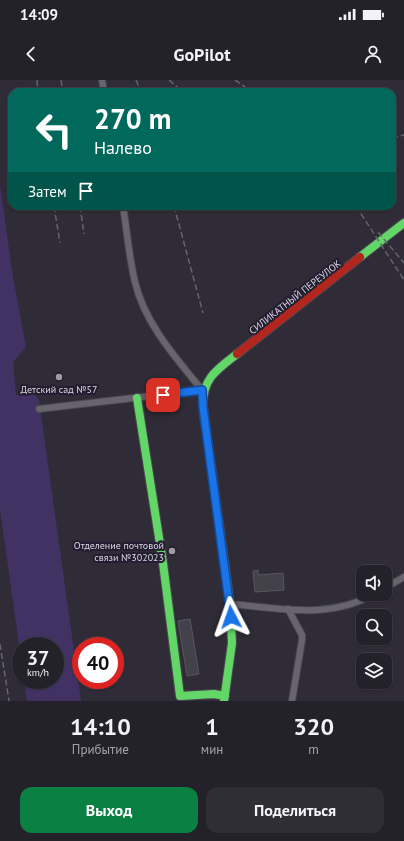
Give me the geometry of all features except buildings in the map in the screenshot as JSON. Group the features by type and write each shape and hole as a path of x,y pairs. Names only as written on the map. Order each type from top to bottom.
{"street":[{"path":"123,210 135,282 142,301 161,338 202,390 203,407 230,604 232,642 225,698 214,694 180,696 137,398"},
{"name":"СИЛИКАТНЫЙ ПЕРЕУЛОК","path":"202,390 218,369 404,223"},
{"path":"39,409 202,390"},
{"path":"392,584 404,577"},
{"path":"230,604 317,611 334,609 359,601"},
{"path":"288,609 302,635 292,701"}],"shaded area":[{"path":"0,185 13,277 26,347 13,362 16,395 33,392 39,400 72,637 72,689 79,689 81,701 27,701 25,689 64,689 64,637 18,637 0,509"}],"railway":[{"path":"37,80 38,88"},
{"path":"61,80 62,88"},
{"path":"136,80 139,88"},
{"path":"169,80 178,88"},
{"path":"235,80 246,88"},
{"path":"396,137 404,135"},
{"path":"55,210 60,243"},
{"path":"81,210 84,234"},
{"path":"175,210 203,313"},
{"path":"359,210 404,280"},
{"path":"378,232 404,263"},
{"path":"0,644 9,701"}],"traffic: fast":[{"path":"360,257 404,223"},
{"path":"224,701 232,643 230,604 203,407 203,397 205,389 212,376 217,370 237,354"},
{"path":"137,398 163,563 180,696 214,694 225,696"}],"traffic: jam":[{"path":"237,354 360,257"}],"place":[{"name":"Детский сад №57","path":"59,377"},
{"name":"Отделение почтовой связи №302023","path":"172,551"}],"route":[{"path":"163,395 202,390 231,617"}]}
